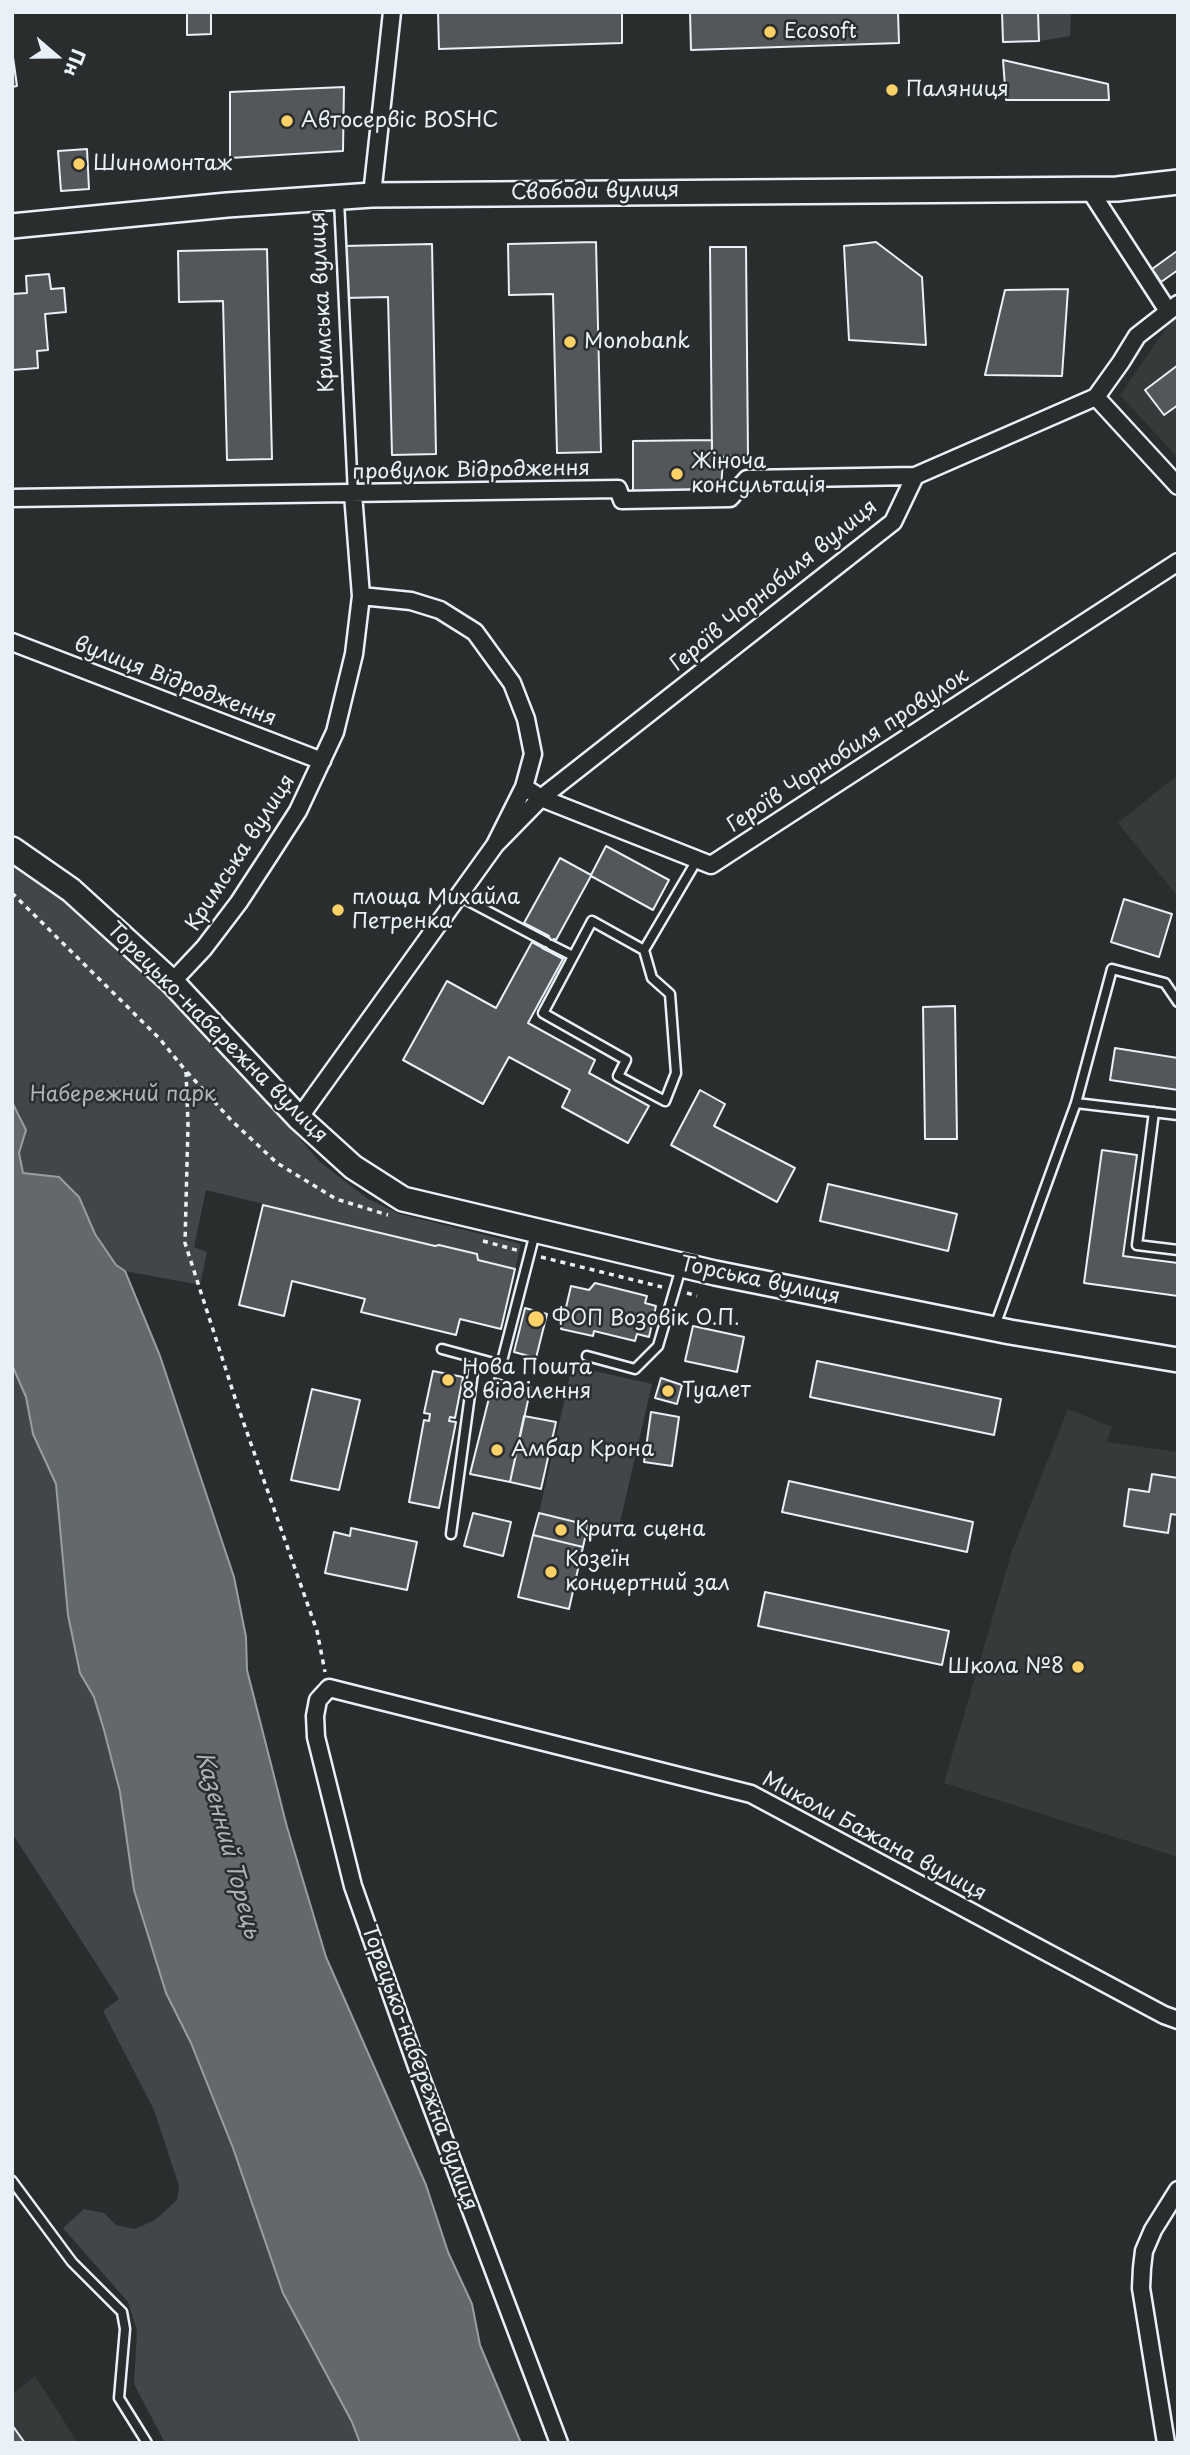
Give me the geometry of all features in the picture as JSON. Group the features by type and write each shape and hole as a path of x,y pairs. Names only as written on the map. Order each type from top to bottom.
{"main road":[{"name":"Свободи вулиця","path":"12,226 227,205 372,195 1117,189 1178,182"},
{"name":"Торецько-набережна вулиця","path":"12,849 71,890 172,982 299,1118 353,1167"},
{"name":"Торська вулиця","path":"353,1167 403,1199 682,1265 994,1329 1178,1360"}],"street":[{"path":"372,195 392,12"},
{"path":"915,476 1096,397 1137,336 1173,308 1089,189"},
{"path":"1096,397 1178,486"},
{"name":"провулок Відродження","path":"12,498 618,489 622,500 730,498 747,479 915,476"},
{"name":"Героїв Чорнобиля вулиця","path":"495,845 541,798 893,522 915,476"},
{"name":"Кримська вулиця","path":"172,982 204,948 239,902 298,811 335,732 354,654 361,596 353,494"},
{"name":"Героїв Чорнобиля провулок","path":"697,860 711,865 1178,562"},
{"path":"299,1118 495,845 524,787 533,754 526,719 512,683 475,632 440,610 411,601 361,596"},
{"name":"вулиця Відродження","path":"12,642 322,761"},
{"path":"524,787 541,798 697,860"},
{"name":"Миколи Бажана вулиця","path":"328,1688 751,1794 1164,2015 1178,2020"},
{"name":"Торецько-набережна вулиця","path":"328,1688 318,1700 315,1716 316,1737 353,1886 421,2078 559,2443"},
{"path":"1166,2443 1141,2288 1144,2251 1153,2230 1178,2190"}],"lane":[{"name":"Кримська вулиця","path":"339,197 353,494"},
{"path":"644,950 697,860"},
{"path":"458,896 573,957"},
{"path":"592,921 644,950 652,978 670,994 676,1073 665,1101 618,1076 626,1059 543,1013 592,921"},
{"path":"994,1329 1076,1103 1112,970 1164,984 1178,1002"},
{"path":"1076,1103 1178,1115"},
{"path":"1154,1112 1137,1245 1178,1250"},
{"path":"442,1349 501,1364 536,1230"},
{"path":"587,1356 635,1369 658,1346 682,1265"},
{"path":"451,1534 475,1358"},
{"path":"12,2181 72,2262 122,2312 125,2329 119,2398 147,2443"}],"path":[{"path":"12,893 159,1038 186,1071 186,1243 237,1404 317,1631 328,1688"}],"shaded area":[{"path":"1178,311 1178,458 1120,395"},
{"path":"1178,775 1178,897 1118,823"},
{"name":"Школа №8","path":"1068,1409 1112,1427 1107,1442 1178,1452 1178,1857 944,1783 1012,1551"},
{"path":"35,2376 78,2443 12,2443 12,2394"}],"green space":[{"path":"1038,12 1071,12 1070,36 1039,41"},
{"name":"Набережний парк","path":"12,860 67,898 132,956 241,1071 320,1162 368,1199 400,1214 521,1244 515,1269 478,1260 477,1254 206,1190 194,1247 207,1252 200,1285 125,1271 116,1265 95,1234 79,1197 59,1177 23,1173 19,1153 22,1142 21,1116 12,1102"},
{"path":"12,1365 27,1401 33,1434 56,1484 68,1615 80,1672 94,1697 104,1730 166,1993 191,2043 233,2148 283,2293 352,2422 360,2443 165,2443 134,2384 137,2331 128,2302 63,2228 84,2209 104,2213 116,2225 135,2229 155,2220 177,2200 179,2186 154,2110 103,2011 119,1999 12,1833"},
{"path":"572,1366 652,1384 618,1531 539,1513"}],"water":[{"name":"Казенний Торець","path":"12,1102 26,1130 19,1153 23,1173 59,1177 79,1197 95,1234 116,1265 125,1271 160,1356 234,1577 246,1637 247,1670 287,1827 326,1957 426,2185 448,2252 472,2304 480,2345 521,2443 360,2443 352,2422 283,2293 233,2148 191,2043 166,1993 134,1890 120,1792 104,1730 94,1697 80,1673 68,1615 56,1484 33,1434 26,1397 12,1365"}],"building":[{"path":"187,12 211,12 211,34 187,35"},
{"path":"438,12 622,12 622,43 439,49"},
{"path":"690,12 898,12 899,43 691,50"},
{"path":"1002,12 1038,12 1039,41 1003,42"},
{"path":"12,50 17,86 12,87"},
{"path":"1003,60 1108,84 1109,100 1006,100"},
{"name":"Автосервіс BOSHC","path":"344,87 343,151 230,158 230,92"},
{"path":"87,149 89,189 61,191 58,151"},
{"path":"596,242 601,452 557,453 553,294 509,295 508,244"},
{"path":"876,242 922,277 926,345 849,340 844,246"},
{"path":"432,244 436,454 392,455 388,297 344,298 343,246"},
{"path":"710,247 746,247 748,456 712,457"},
{"path":"267,249 272,459 227,460 223,301 179,302 178,251"},
{"path":"1177,251 1178,270 1161,282 1152,269"},
{"path":"49,274 51,289 64,288 66,312 45,314 48,350 37,351 38,368 12,370 12,294 27,293 26,276"},
{"path":"1068,289 1062,376 985,375 1005,290"},
{"path":"1178,365 1178,405 1164,415 1145,390"},
{"name":"Жіноча консультація","path":"712,440 712,457 723,457 721,491 633,491 633,441"},
{"path":"606,846 669,880 653,910 591,876 556,940 554,939 548,951 542,948 549,936 524,923 560,858 591,875"},
{"path":"1124,899 1172,914 1159,957 1111,942"},
{"path":"532,942 563,959 528,1023 595,1060 589,1073 649,1106 628,1143 562,1107 570,1090 509,1057 483,1104 403,1060 447,981 496,1008"},
{"path":"955,1006 957,1139 925,1139 923,1007"},
{"path":"1115,1048 1178,1058 1178,1090 1110,1080"},
{"path":"700,1090 725,1104 714,1126 795,1168 777,1202 671,1145"},
{"path":"1102,1150 1137,1155 1123,1256 1178,1263 1178,1296 1084,1283"},
{"path":"828,1184 957,1214 948,1251 820,1221"},
{"path":"263,1205 477,1254 478,1260 515,1269 501,1329 460,1319 456,1335 361,1312 365,1299 292,1281 284,1316 239,1305"},
{"path":"595,1283 647,1296 645,1303 656,1306 649,1337 637,1334 635,1341 594,1331 593,1336 561,1329 571,1286 589,1290"},
{"name":"ФОП Возовік О.П.","path":"525,1308 547,1314 536,1358 514,1352"},
{"path":"693,1326 744,1337 737,1372 685,1361"},
{"path":"817,1361 1001,1399 994,1435 810,1397"},
{"path":"433,1371 463,1377 455,1418 450,1417 449,1421 456,1422 439,1508 409,1502 424,1420 429,1421 430,1414 424,1413"},
{"path":"494,1378 531,1387 510,1482 470,1474"},
{"name":"Туалет","path":"661,1378 682,1385 677,1404 655,1398"},
{"path":"312,1389 360,1400 339,1490 291,1480"},
{"path":"651,1412 679,1417 672,1466 644,1462"},
{"path":"524,1416 556,1422 541,1489 510,1482"},
{"path":"1152,1474 1178,1478 1178,1515 1171,1514 1168,1533 1124,1526 1129,1489 1149,1492"},
{"path":"789,1481 973,1522 967,1552 782,1512"},
{"path":"473,1513 511,1522 503,1556 464,1546"},
{"name":"Крита сцена","path":"539,1513 588,1525 583,1547 533,1535"},
{"path":"351,1528 417,1542 407,1590 325,1573 334,1532 350,1536"},
{"name":"Козеїн концертний зал","path":"533,1535 583,1547 569,1609 518,1597"},
{"path":"765,1592 949,1631 942,1665 758,1626"},
{"path":"12,2425 25,2443 12,2443"}],"place":[{"name":"Ecosoft","path":"770,32"},
{"name":"Паляниця","path":"892,90"},
{"name":"Автосервіс BOSHC","path":"287,121"},
{"name":"Шиномонтаж","path":"79,164"},
{"name":"Monobank","path":"570,342"},
{"name":"Жіноча консультація","path":"677,474"},
{"name":"площа Михайла Петренка","path":"338,910"},
{"name":"ФОП Возовік О.П.","path":"536,1319"},
{"name":"Нова Пошта 8 відділення","path":"448,1380"},
{"name":"Туалет","path":"668,1391"},
{"name":"Амбар Крона","path":"497,1450"},
{"name":"Крита сцена","path":"561,1530"},
{"name":"Козеїн концертний зал","path":"551,1572"},
{"name":"Школа №8","path":"1078,1667"}]}
